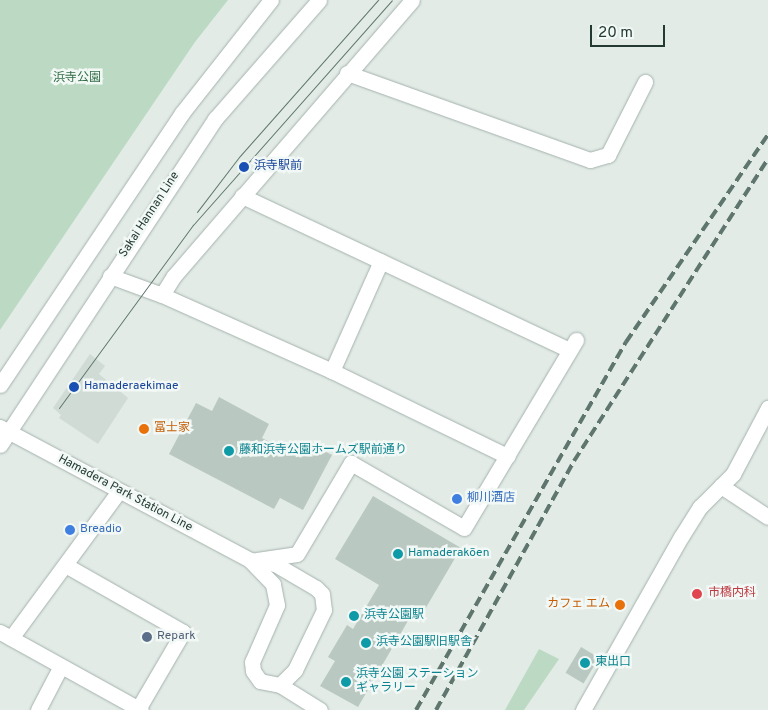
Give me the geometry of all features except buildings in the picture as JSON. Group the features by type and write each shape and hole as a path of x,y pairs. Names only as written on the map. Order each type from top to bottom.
{"street":[{"path":"0,386 182,113 271,0"},
{"name":"Sakai Hannan Line","path":"3,434 216,119 319,0"},
{"path":"162,295 174,276 347,73 412,0"},
{"path":"347,73 590,160 608,155 645,82"},
{"path":"242,196 381,261 573,345 464,528 351,463 297,554 250,560"},
{"path":"332,372 381,261"},
{"path":"110,276 162,295 332,372 507,456"},
{"path":"583,710 681,537 700,507 733,474 768,408"},
{"name":"Hamadera Park Station Line","path":"3,434 119,491 250,560 273,584 277,605 252,662 252,671 260,681 280,685 294,670 324,610 322,594 275,564 250,560"},
{"path":"721,486 768,517"},
{"path":"67,566 183,632 139,709 60,668 5,635 67,566 119,491"},
{"path":"38,710 60,668"},
{"path":"280,685 320,710"}],"shaded area":[{"path":"90,354 105,366 99,374 128,398 98,444 59,418 61,415 53,408"}],"green space":[{"name":"浜寺公園","path":"0,0 228,0 195,42 0,330"},
{"path":"539,649 559,659 524,710 505,710"}],"tram line":[{"path":"197,212 239,157 378,0"},
{"path":"59,408 193,225 392,0"}],"railway":[{"path":"416,710 626,342 768,135"},
{"path":"436,710 574,461 768,159"}],"place":[{"name":"浜寺駅前","path":"244,167"},
{"name":"Hamaderaekimae","path":"74,387"},
{"name":"冨士家","path":"144,429"},
{"name":"藤和浜寺公園ホームズ駅前通り","path":"229,451"},
{"name":"柳川酒店","path":"457,499"},
{"name":"Breadio","path":"70,530"},
{"name":"Hamaderakōen","path":"398,554"},
{"name":"市橋内科","path":"697,594"},
{"name":"カフェ エム","path":"620,605"},
{"name":"浜寺公園駅","path":"354,616"},
{"name":"Repark","path":"147,637"},
{"name":"浜寺公園駅旧駅舎","path":"366,643"},
{"name":"東出口","path":"585,663"},
{"name":"浜寺公園 ステーション ギャラリー","path":"346,682"}]}
